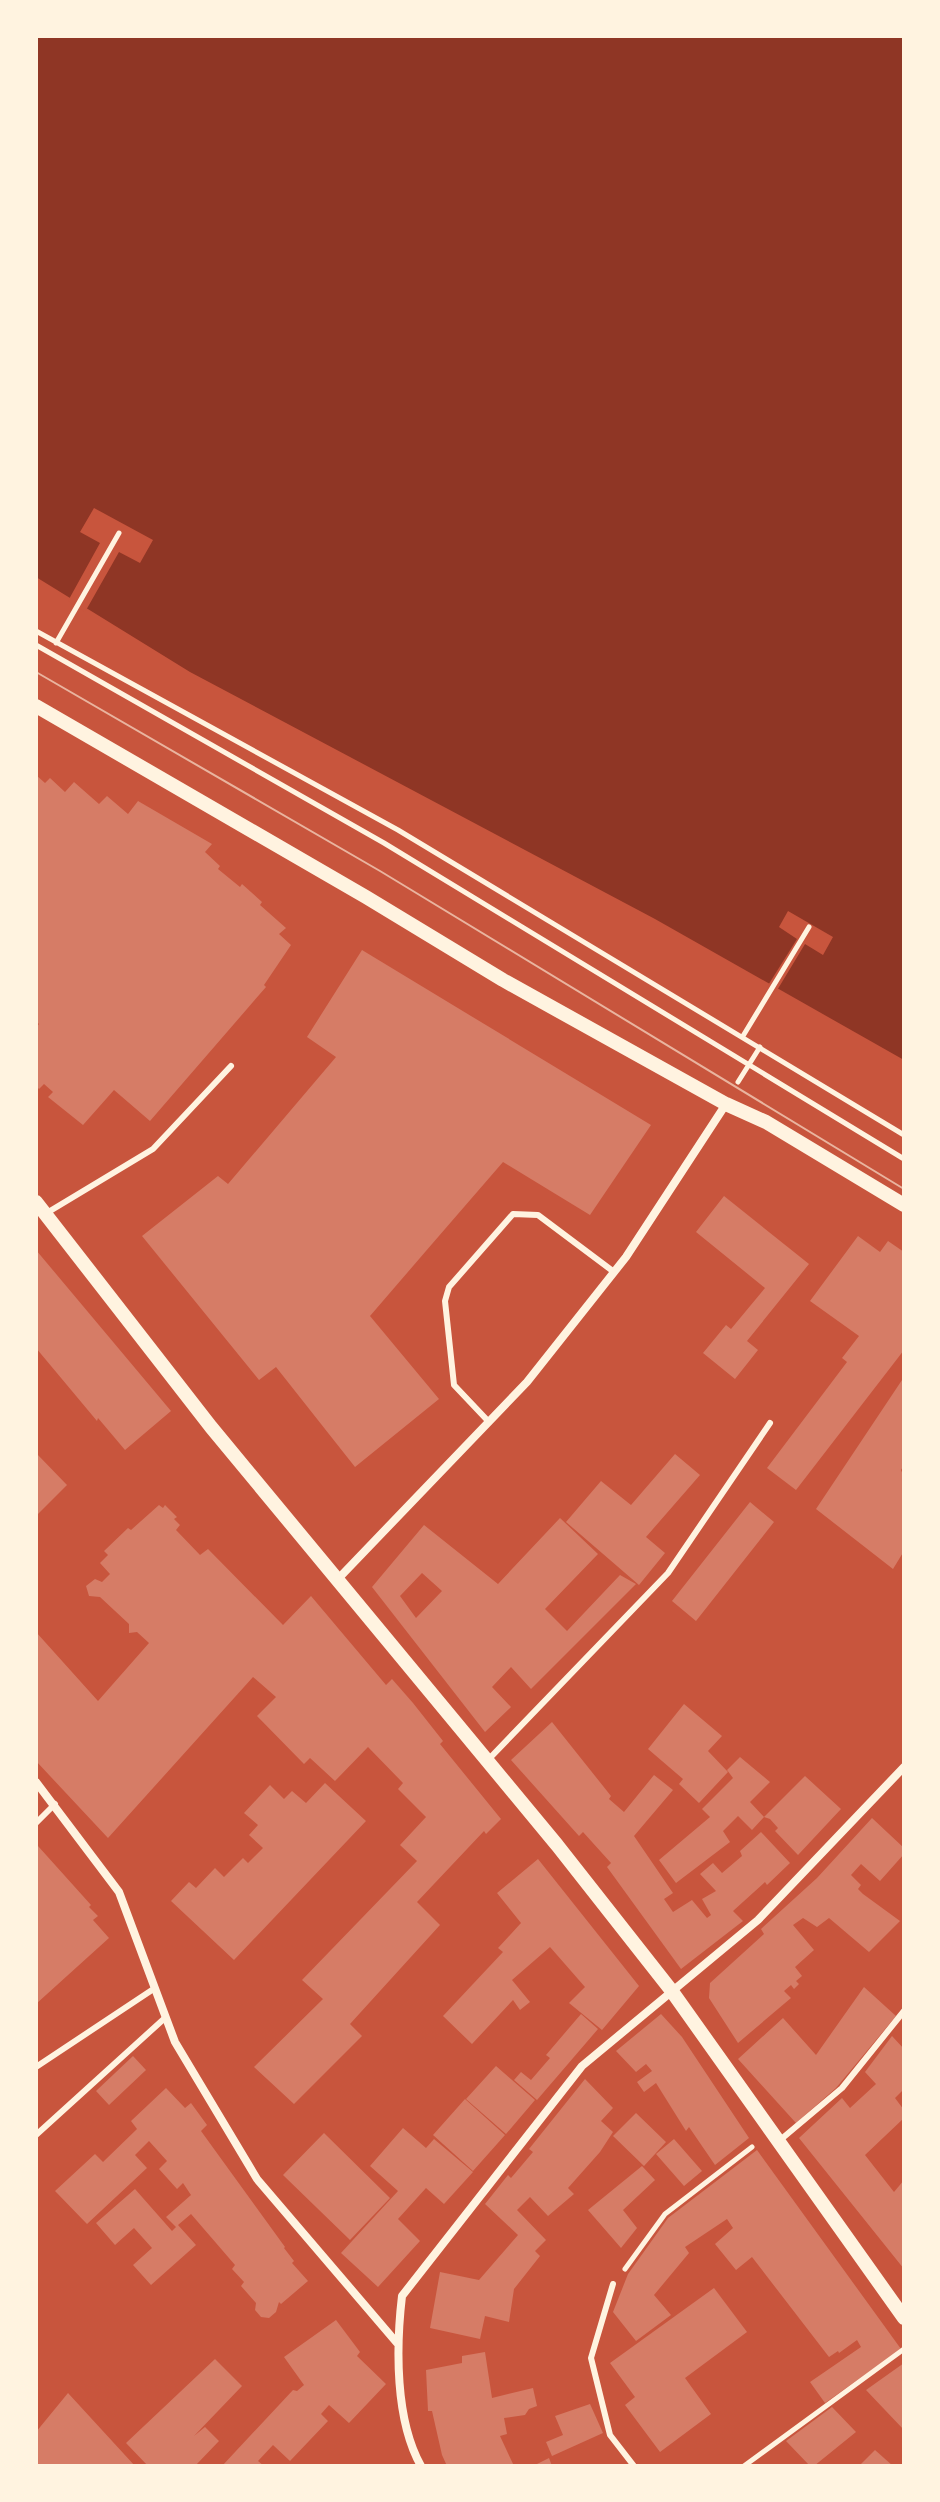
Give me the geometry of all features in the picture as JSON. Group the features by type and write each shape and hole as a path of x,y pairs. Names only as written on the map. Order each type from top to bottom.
{"street":[{"path":"36,706 503,980 726,1104 766,1122 904,1205"},
{"path":"336,1580 527,1382 614,1272 726,1104"},
{"path":"41,1208 211,1427 557,1845 671,1990 904,2318"},
{"path":"421,2466 415,2455 402,2401 397,2343 402,2296 582,2066 758,1920 904,1767"},
{"path":"36,1782 119,1892 175,2042 257,2179 397,2343"}],"lane":[{"path":"41,1208 153,1149 231,1066"},
{"path":"489,1422 454,1385 445,1301 449,1287 513,1214 538,1215 614,1272"},
{"path":"487,1761 668,1573 770,1423"},
{"path":"36,1823 55,1804"},
{"path":"36,2067 155,1988"},
{"path":"776,2136 842,2088 904,2011"},
{"path":"36,2135 166,2017"},
{"path":"613,2284 591,2358 610,2435 634,2466"}],"path":[{"path":"56,643 119,533"},
{"path":"36,631 398,830 761,1046 904,1135"},
{"path":"36,645 384,843 904,1159"},
{"path":"743,1036 809,927"},
{"path":"752,1065 761,1046"},
{"path":"613,2284 665,2214 776,2136"},
{"path":"744,2466 904,2349"}],"shaded area":[{"path":"36,36 904,36 904,1060 655,919 190,672 36,577"}],"pier":[{"path":"94,508 153,540 140,563 119,552 85,612 68,601 100,543 80,532"},
{"path":"788,911 833,937 823,955 805,944 776,992 767,987 797,939 779,927"}],"building":[{"path":"36,775 45,783 50,778 65,792 74,782 99,804 107,796 128,814 138,801 212,844 205,852 220,866 218,869 240,887 242,884 286,928 279,934 291,945 264,985 266,987 150,1121 114,1090 83,1125 48,1097 53,1092 44,1084 39,1089 36,1086 36,1028 39,1024 36,1021"},
{"path":"362,950 651,1125 590,1215 503,1162 432,1244 370,1316 439,1399 355,1467 276,1367 259,1380 142,1236 218,1176 228,1184 336,1057 307,1037"},
{"path":"724,1196 809,1264 747,1341 758,1350 735,1379 703,1353 726,1325 731,1329 765,1288 696,1232"},
{"path":"858,1236 880,1252 888,1241 904,1252 904,1350 796,1490 767,1468 847,1362 842,1358 859,1336 810,1301"},
{"path":"36,1250 171,1411 125,1450 36,1348"},
{"path":"904,1377 904,1465 901,1470 904,1477 904,1551 893,1569 816,1509"},
{"path":"36,1453 67,1485 36,1516"},
{"path":"675,1454 700,1475 646,1537 665,1553 639,1585 566,1522 601,1481 631,1505"},
{"path":"750,1502 774,1522 696,1621 672,1601"},
{"path":"159,1505 163,1508 165,1505 177,1517 174,1519 180,1525 176,1530 200,1555 208,1549 283,1625 311,1596 386,1685 392,1679 413,1703 443,1741 440,1744 501,1819 486,1834 484,1831 417,1902 440,1925 350,2024 362,2036 294,2104 254,2067 323,1999 302,1980 417,1861 400,1845 426,1817 398,1789 403,1783 368,1747 335,1781 310,1758 304,1764 257,1716 276,1697 253,1677 108,1838 36,1761 36,1632 98,1701 149,1643 137,1632 129,1633 129,1624 100,1597 89,1596 86,1586 95,1579 102,1582 110,1574 100,1563 108,1555 104,1551"},
{"path":"560,1518 598,1554 545,1609 567,1631 620,1575 636,1584 531,1689 511,1667 492,1687 511,1707 485,1732 372,1587 424,1525 498,1584","holes":["422,1573 442,1591 416,1618 400,1596"]},
{"path":"684,1704 722,1736 708,1751 728,1772 699,1803 679,1784 683,1779 648,1749"},
{"path":"552,1722 611,1796 609,1799 624,1812 654,1775 673,1790 634,1836 673,1893 664,1899 673,1912 692,1900 707,1918 711,1915 702,1899 716,1891 700,1874 713,1863 722,1873 742,1856 740,1851 761,1832 790,1863 733,1911 743,1921 681,1969 607,1867 611,1863 583,1832 579,1836 511,1760"},
{"path":"740,1757 770,1782 750,1802 764,1817 752,1830 738,1816 723,1831 730,1842 676,1883 659,1860 710,1817 702,1809 733,1778 727,1770"},
{"path":"805,1776 841,1809 798,1855 775,1831 778,1828 770,1819 764,1817"},
{"path":"325,1783 366,1821 234,1960 171,1901 189,1882 196,1888 215,1868 224,1877 243,1858 248,1863 263,1848 249,1835 258,1825 244,1813 270,1785 284,1799 292,1791 306,1803"},
{"path":"872,1818 904,1848 904,1854 880,1881 861,1864 851,1875 861,1885 858,1889 863,1894 900,1921 869,1952 829,1918 817,1927 803,1918 793,1925 814,1950 795,1967 802,1976 796,1981 799,1984 794,1989 791,1985 784,1991 791,1998 738,2043 709,1998 710,1983 764,1934 761,1929 817,1878"},
{"path":"38,1846 91,1905 89,1907 98,1916 93,1920 109,1938 36,2004 36,1848"},
{"path":"538,1859 639,1986 602,2030 569,2003 585,1987 550,1947 512,1980 530,2002 520,2010 513,2000 472,2044 443,2016 503,1952 498,1948 521,1923 497,1893"},
{"path":"864,1987 896,2016 836,2088 796,2123 738,2059 783,2018 816,2055"},
{"path":"581,2014 598,2029 537,2100 514,2080 521,2072 531,2080 550,2058 546,2055"},
{"path":"661,2014 682,2037 749,2138 715,2165 689,2127 686,2131 656,2083 644,2092 637,2082 652,2071 646,2064 636,2072 616,2051"},
{"path":"892,2036 904,2049 904,2089 895,2098 904,2110 904,2118 865,2155 894,2192 904,2180 904,2269 799,2138 842,2098 850,2108 876,2084 865,2072"},
{"path":"133,2056 146,2070 109,2105 96,2091"},
{"path":"496,2066 535,2100 506,2134 466,2099"},
{"path":"585,2079 613,2108 601,2121 613,2132 568,2188 574,2194 548,2216 530,2197 517,2210 546,2240 535,2251 540,2256 514,2289 509,2322 485,2316 480,2339 430,2328 440,2272 479,2280 518,2235 485,2204 508,2175 511,2178 533,2152 529,2149"},
{"path":"166,2088 185,2108 191,2103 207,2125 201,2131 285,2247 294,2261 292,2263 308,2281 281,2304 279,2302 276,2312 269,2318 261,2317 255,2310 256,2303 241,2286 244,2282 232,2269 235,2265 191,2214 178,2225 196,2245 151,2285 133,2265 152,2248 134,2228 115,2245 96,2223 135,2189 172,2231 176,2227 166,2217 191,2195 183,2183 177,2189 159,2169 167,2161 149,2141 135,2155 147,2168 87,2224 55,2191 95,2154 103,2162 137,2129 131,2121"},
{"path":"465,2099 505,2135 473,2171 433,2135"},
{"path":"636,2113 666,2142 644,2166 613,2136"},
{"path":"403,2128 426,2148 434,2139 473,2172 444,2204 426,2188 398,2219 420,2241 378,2287 341,2253 398,2191 370,2166"},
{"path":"324,2133 390,2198 350,2240 283,2175"},
{"path":"674,2139 702,2171 684,2186 656,2154"},
{"path":"757,2150 901,2349 825,2403 810,2382 861,2347 857,2340 829,2357 752,2257 736,2270 715,2244 733,2228 727,2219 685,2247 689,2253 654,2295 671,2315 636,2341 613,2312 628,2274 668,2218"},
{"path":"642,2166 655,2180 623,2210 637,2228 621,2248 588,2210"},
{"path":"714,2288 747,2332 685,2378 711,2414 660,2452 625,2405 635,2397 610,2363"},
{"path":"336,2320 360,2352 357,2356 386,2384 349,2423 329,2405 321,2414 328,2421 290,2461 273,2445 258,2461 264,2466 222,2466 293,2390 297,2391 304,2385 284,2357"},
{"path":"485,2352 492,2398 533,2388 537,2406 525,2415 504,2418 507,2434 500,2436 514,2466 447,2466 432,2411 428,2411 426,2370 462,2363 462,2356"},
{"path":"215,2359 242,2386 194,2436 205,2427 219,2441 195,2466 148,2466 126,2443"},
{"path":"904,2363 904,2430 866,2390"},
{"path":"68,2393 135,2466 36,2466 36,2432"},
{"path":"590,2404 603,2433 552,2456 546,2442 563,2435 555,2416"},
{"path":"832,2407 856,2432 810,2466 786,2441"},
{"path":"875,2450 893,2466 859,2466"},
{"path":"549,2458 552,2466 533,2466"}],"tram line":[{"path":"36,672 380,871 904,1189"}]}
